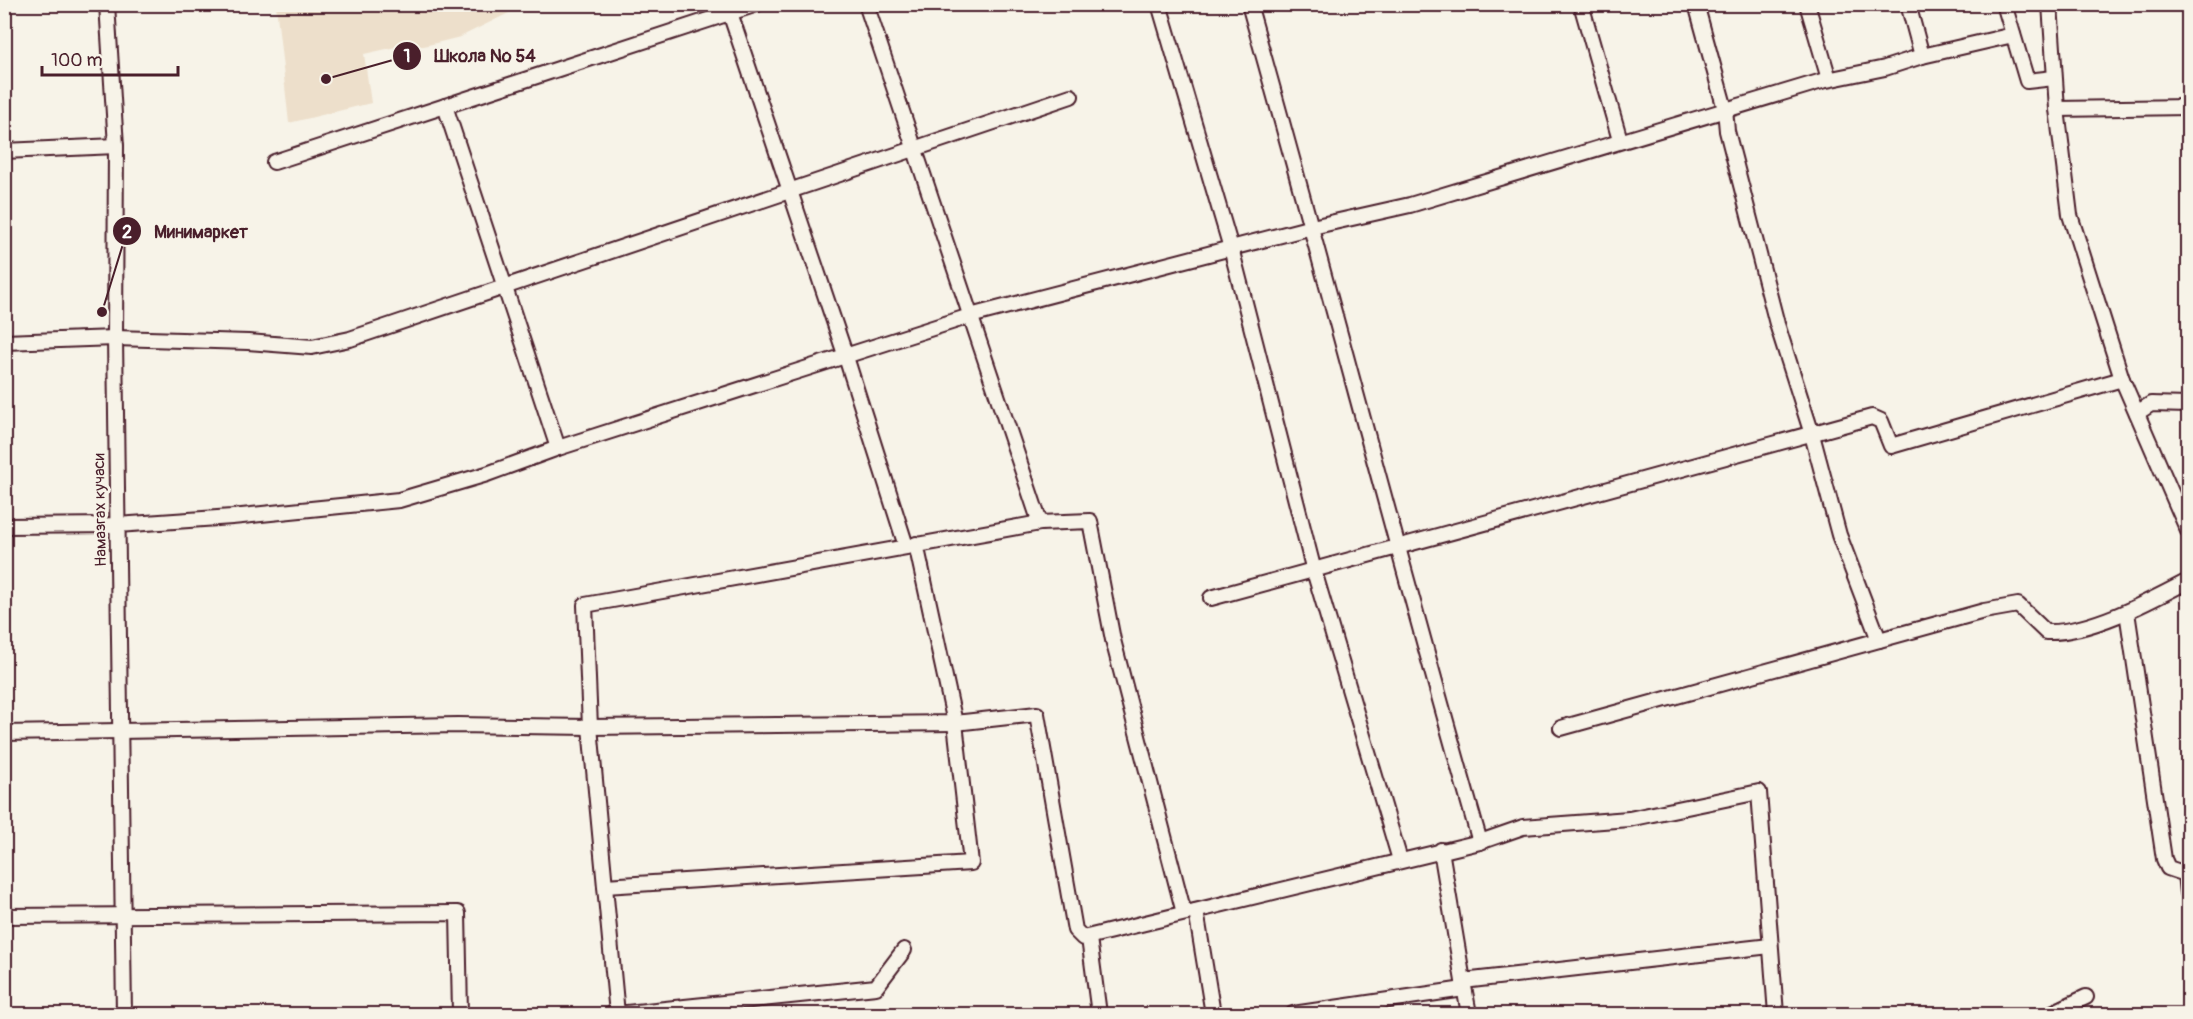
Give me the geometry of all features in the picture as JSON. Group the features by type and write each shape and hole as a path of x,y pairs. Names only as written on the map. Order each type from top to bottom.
{"street":[{"name":"Намазгах кучаси","path":"107,4 116,146 115,338 124,1014"},
{"path":"274,162 729,9 757,4"},
{"path":"866,4 1040,523"},
{"path":"1160,4 1231,248 1314,571 1400,860"},
{"path":"1249,4 1312,227 1396,549 1480,842"},
{"path":"1581,4 1620,140"},
{"path":"1696,4 1725,109 1727,131 1777,324 1811,432 1839,535 1879,640"},
{"path":"1807,4 1828,79"},
{"path":"1908,4 1922,56"},
{"path":"2004,4 2027,81 2054,78"},
{"path":"2050,4 2054,78 2070,215 2122,379 2188,531"},
{"path":"605,886 971,863 955,723 911,545 729,9"},
{"path":"4,526 117,525 232,517 399,500 487,474 558,448 970,316 1312,227 1410,205 1828,79 1885,68 1922,56 2013,35"},
{"path":"4,342 115,338 248,342 312,347 350,339 1071,96"},
{"path":"445,106 503,288 558,448"},
{"path":"2057,109 2188,106"},
{"path":"4,151 116,146"},
{"path":"1211,598 1872,417 1881,421 1891,446 2122,379"},
{"path":"2137,413 2151,404 2188,405"},
{"path":"904,950 876,987 617,1014 590,727 585,605 1040,523 1090,521 1093,527 1113,640 1190,912 1213,1014"},
{"path":"1561,729 1984,611 2018,605 2046,632 2060,633 2127,612 2188,581"},
{"path":"2127,612 2164,859 2168,868 2186,874 2188,893"},
{"path":"4,733 458,725 590,727 955,723 1036,714 1039,718 1075,930 1083,938 1480,842 1524,827 1629,819 1760,792 1776,1014"},
{"path":"1441,850 1469,1014"},
{"path":"4,916 458,914 460,1014"},
{"path":"1089,938 1099,1014"},
{"path":"1293,1014 1464,985 1770,946"},
{"path":"2050,1014 2086,997"}],"shaded area":[{"path":"515,4 517,9 460,37 424,46 400,46 364,54 371,103 289,123 276,5"}],"place":[{"name":"Школа № 54","path":"326,79"},
{"name":"Минимаркет","path":"102,312"}]}
